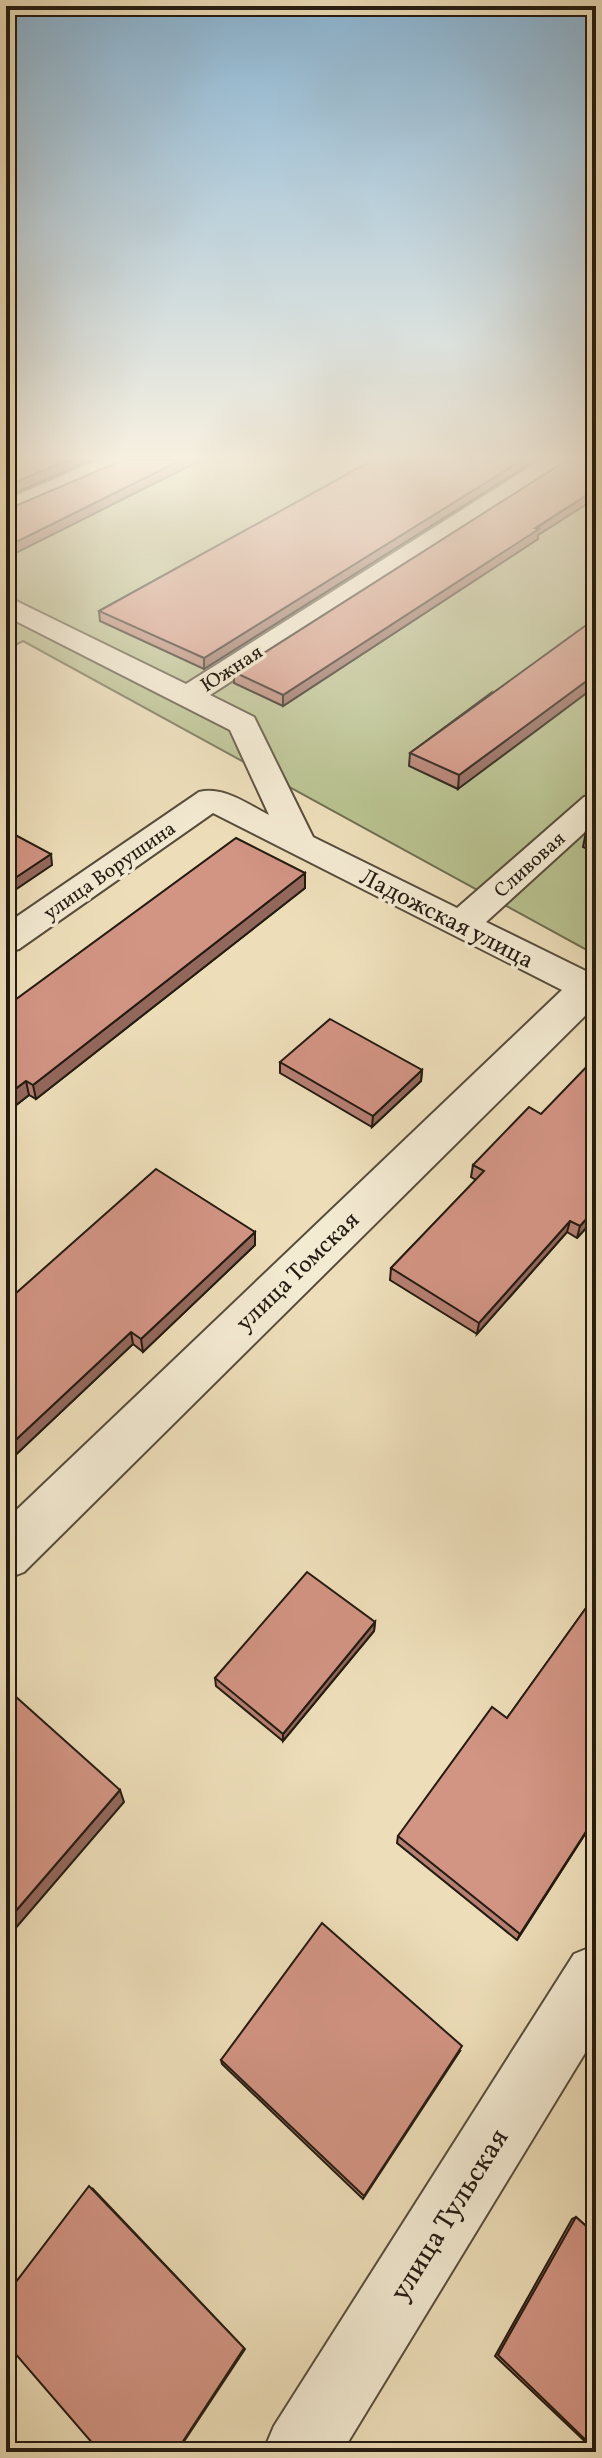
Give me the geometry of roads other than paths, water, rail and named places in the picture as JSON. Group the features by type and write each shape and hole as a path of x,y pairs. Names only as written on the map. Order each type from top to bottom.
{"street":[{"name":"Южная","path":"188,696 378,575"},
{"path":"6,605 243,724 299,843"},
{"name":"Ладожская улица","path":"211,799 592,990"},
{"name":"улица Ворушина","path":"6,941 211,799"},
{"name":"Сливовая","path":"461,924 596,804"},
{"name":"улица Томская","path":"6,1555 592,990"},
{"name":"улица Тульская","path":"300,2452 596,1976"}]}
